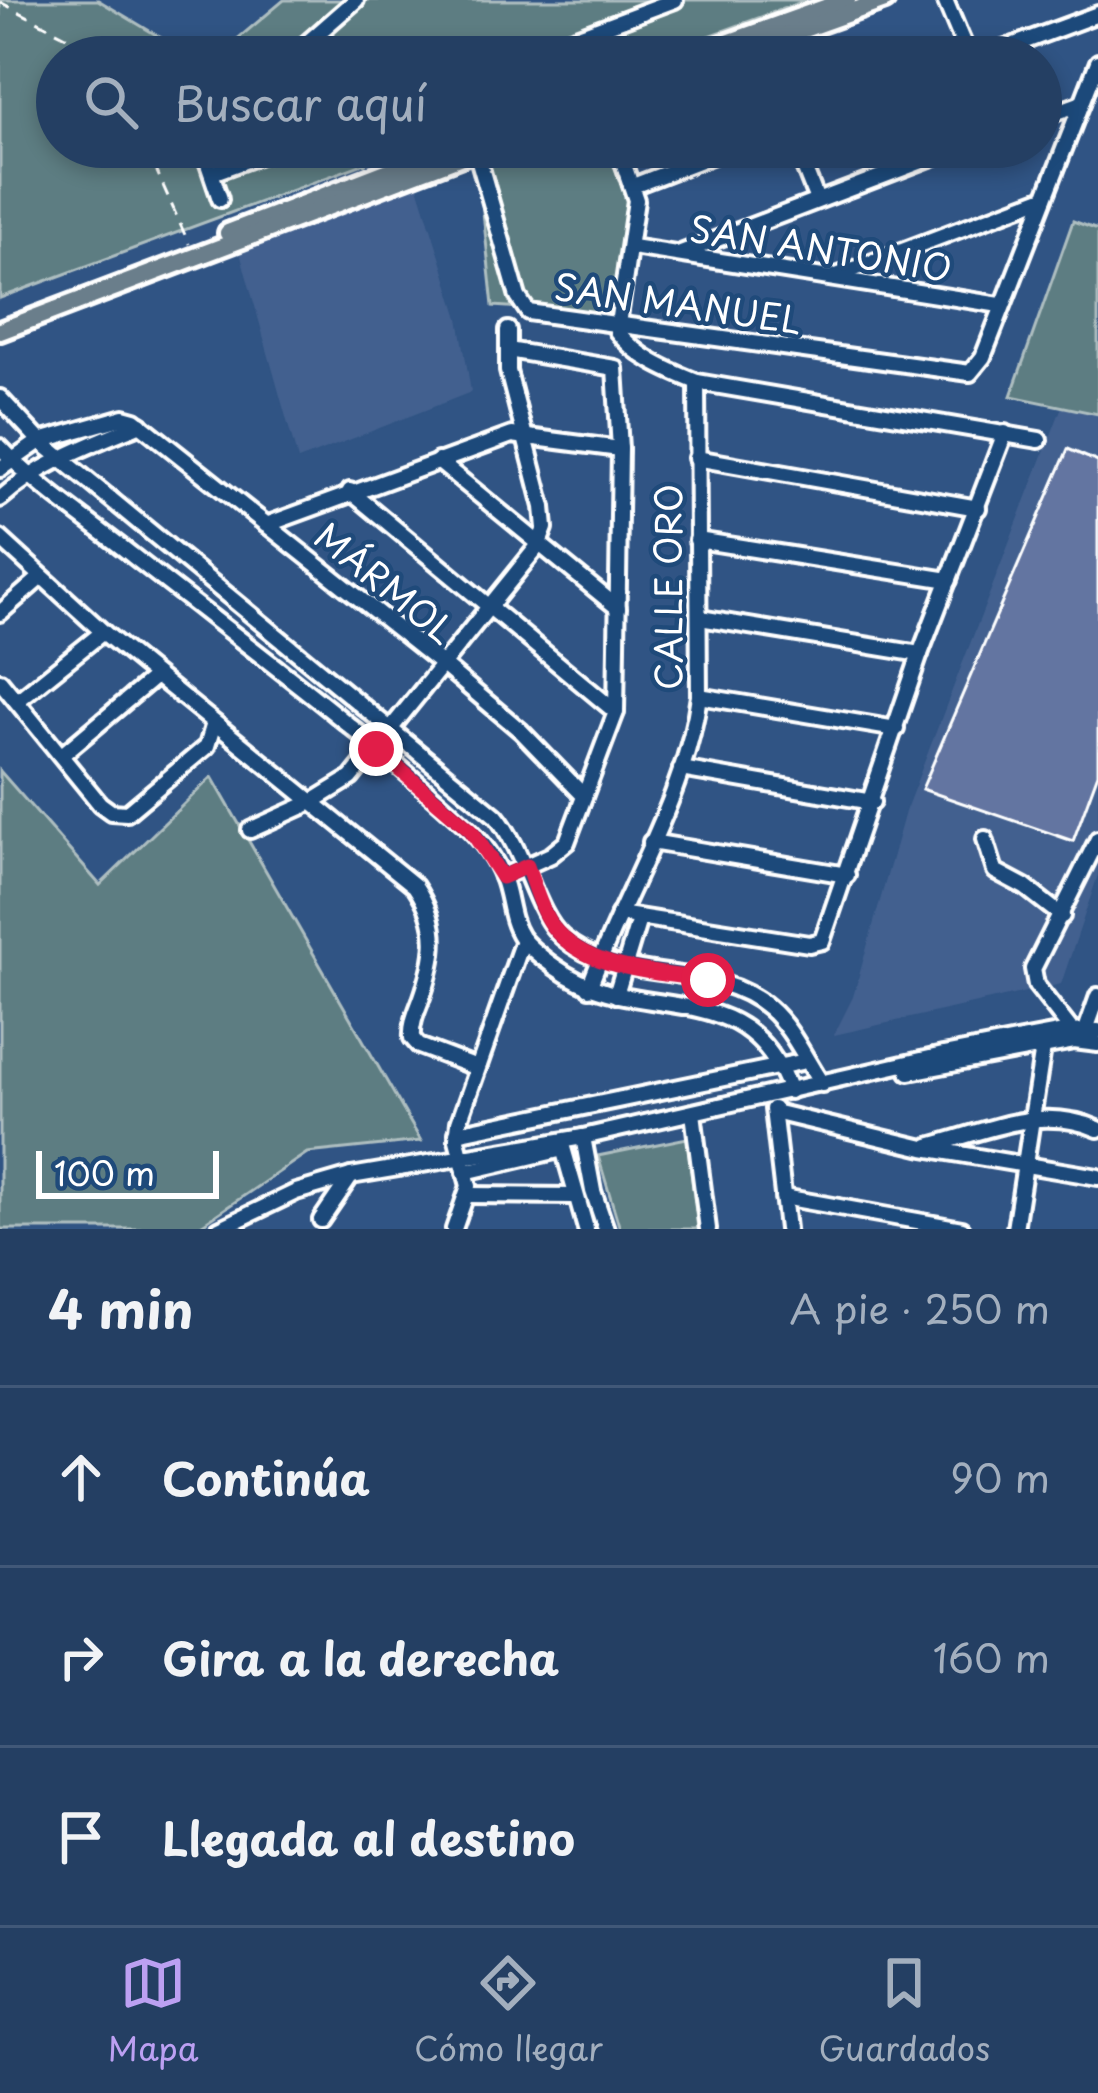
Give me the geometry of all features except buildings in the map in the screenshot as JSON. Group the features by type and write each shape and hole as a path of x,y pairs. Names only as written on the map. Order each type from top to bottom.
{"main road":[{"path":"776,36 847,0"},
{"path":"783,36 885,0"},
{"path":"0,320 397,168"},
{"path":"0,331 427,168"}],"street":[{"path":"315,36 356,0"},
{"path":"578,36 675,0"},
{"path":"946,0 961,36"},
{"path":"1039,36 1098,14"},
{"path":"1062,154 1098,62"},
{"path":"1062,110 1082,103"},
{"path":"210,168 220,199"},
{"path":"212,173 225,168"},
{"name":"SAN MANUEL","path":"484,168 518,297 528,312 964,374 974,372 983,357 1000,305"},
{"path":"626,168 633,186 632,248 617,323 621,338 639,352 697,382 1039,440"},
{"path":"633,186 680,168"},
{"path":"805,168 818,200"},
{"path":"678,254 903,168"},
{"path":"1000,305 1056,168"},
{"path":"829,278 1045,197"},
{"name":"SAN ANTONIO","path":"632,248 1000,305"},
{"path":"250,830 346,782 538,546 544,528 543,507 508,370 508,330"},
{"path":"502,877 551,855 567,842 616,712 620,449 616,368 508,350"},
{"name":"CALLE ORO","path":"589,988 692,740 699,696 697,382"},
{"path":"0,398 40,442 496,816 517,843 549,922 562,937 600,959 708,980 750,995 780,1019 822,1084"},
{"path":"4,458 124,417 141,424"},
{"path":"0,499 29,474 141,424"},
{"name":"MÁRMOL","path":"141,424 442,665 520,731 584,796"},
{"path":"619,914 817,944 826,935 920,654 1005,433"},
{"path":"266,525 502,437 524,435 620,449"},
{"path":"4,458 376,749 471,830 502,877 523,940 552,965 589,988 723,1015 752,1030 781,1067 790,1091"},
{"path":"696,458 978,508"},
{"path":"438,461 618,608"},
{"path":"350,491 616,712"},
{"path":"0,538 103,632 416,886 433,919 435,954 412,1024 412,1038 419,1046 477,1068"},
{"path":"697,540 949,580"},
{"path":"0,614 40,578"},
{"path":"700,618 920,654"},
{"path":"17,701 103,632"},
{"path":"63,754 156,676"},
{"path":"0,682 111,812 127,813 208,746 214,723"},
{"path":"699,696 896,729"},
{"path":"681,769 872,802"},
{"path":"985,839 995,871 1062,916"},
{"path":"1085,1031 1033,975 1098,839"},
{"path":"651,842 847,875"},
{"path":"616,995 639,919"},
{"path":"454,1229 468,1195 457,1133 523,940"},
{"path":"1085,1031 1098,996"},
{"path":"219,1229 296,1192 351,1176 434,1162 463,1165 772,1103 1085,1031"},
{"path":"1015,1229 1043,1043"},
{"path":"772,1103 790,1091 1043,1043 1098,1044"},
{"path":"457,1133 806,1061"},
{"path":"772,1103 924,1148 1098,1177"},
{"path":"772,1103 787,1229"},
{"path":"693,1117 708,1229"},
{"path":"924,1148 1030,1120 1065,1117 1098,1129"},
{"path":"584,1141 592,1191 606,1229"},
{"path":"562,1145 586,1229"},
{"path":"321,1220 351,1176"},
{"path":"468,1195 574,1196"},
{"path":"783,1197 962,1229"}],"path":[{"path":"0,2 66,36"},
{"path":"155,168 190,248"}],"shaded area":[{"path":"416,180 459,318 471,392 298,460 239,249"},
{"path":"1063,404 1098,414 1098,875 1061,984 834,1035 853,997 905,812"}],"green space":[{"path":"0,0 98,0 158,36 36,36 36,168 352,168 0,298"},
{"path":"284,0 807,0 709,36 241,36"},
{"path":"478,168 615,168 631,207 609,314 493,306"},
{"path":"1073,221 1098,230 1098,414 1011,396"},
{"path":"0,771 100,885 212,777 421,1141 307,1153 195,1229 0,1229"},
{"path":"687,1138 698,1229 620,1229 598,1156"}],"route":[{"path":"376,749 471,830 502,877 527,866 549,922 562,937 600,959 708,980"}]}
